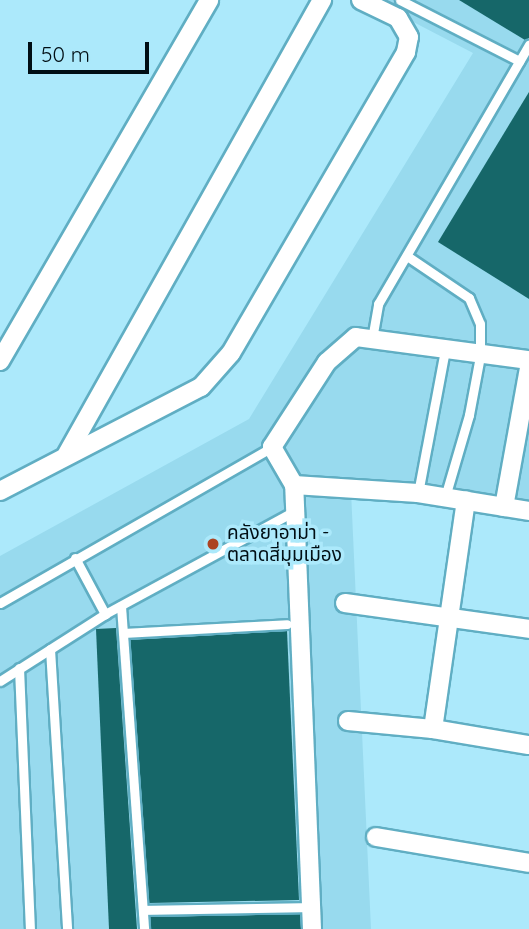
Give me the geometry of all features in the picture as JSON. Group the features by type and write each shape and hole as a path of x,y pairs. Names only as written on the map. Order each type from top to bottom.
{"street":[{"path":"0,361 209,0"},
{"path":"67,454 322,0"},
{"path":"0,491 201,387 232,354 406,52 409,37 398,18 361,0"},
{"path":"312,929 294,485 272,447 327,362 356,337 480,356 529,360"},
{"path":"504,507 529,368"},
{"path":"294,485 418,493 529,511"},
{"path":"433,729 453,616 466,500"},
{"path":"345,603 453,616 529,629"},
{"path":"348,721 433,729 529,745"},
{"path":"376,837 529,863"}],"lane":[{"path":"400,0 519,61"},
{"path":"372,339 378,304 529,45"},
{"path":"407,256 469,298 477,310 480,356 469,415 445,497"},
{"path":"418,493 445,350"},
{"path":"0,603 272,447"},
{"path":"0,681 105,614 295,511"},
{"path":"75,558 105,614"},
{"path":"121,606 144,929"},
{"path":"123,633 287,624"},
{"path":"50,649 67,929"},
{"path":"19,668 30,929"},
{"path":"143,911 311,907"}],"shaded area":[{"path":"371,0 529,0 529,519 351,491 371,929 0,929 0,556 249,419 473,53"}],"building":[{"path":"459,0 529,0 529,38 525,40"},
{"path":"529,92 529,299 438,242"},
{"path":"116,628 137,929 109,929 96,629"},
{"path":"287,631 299,900 149,903 130,640"},
{"path":"300,914 301,929 151,929 150,917"}],"place":[{"name":"คลังยาอาม่า - ตลาดสี่มุมเมือง","path":"213,544"}]}
